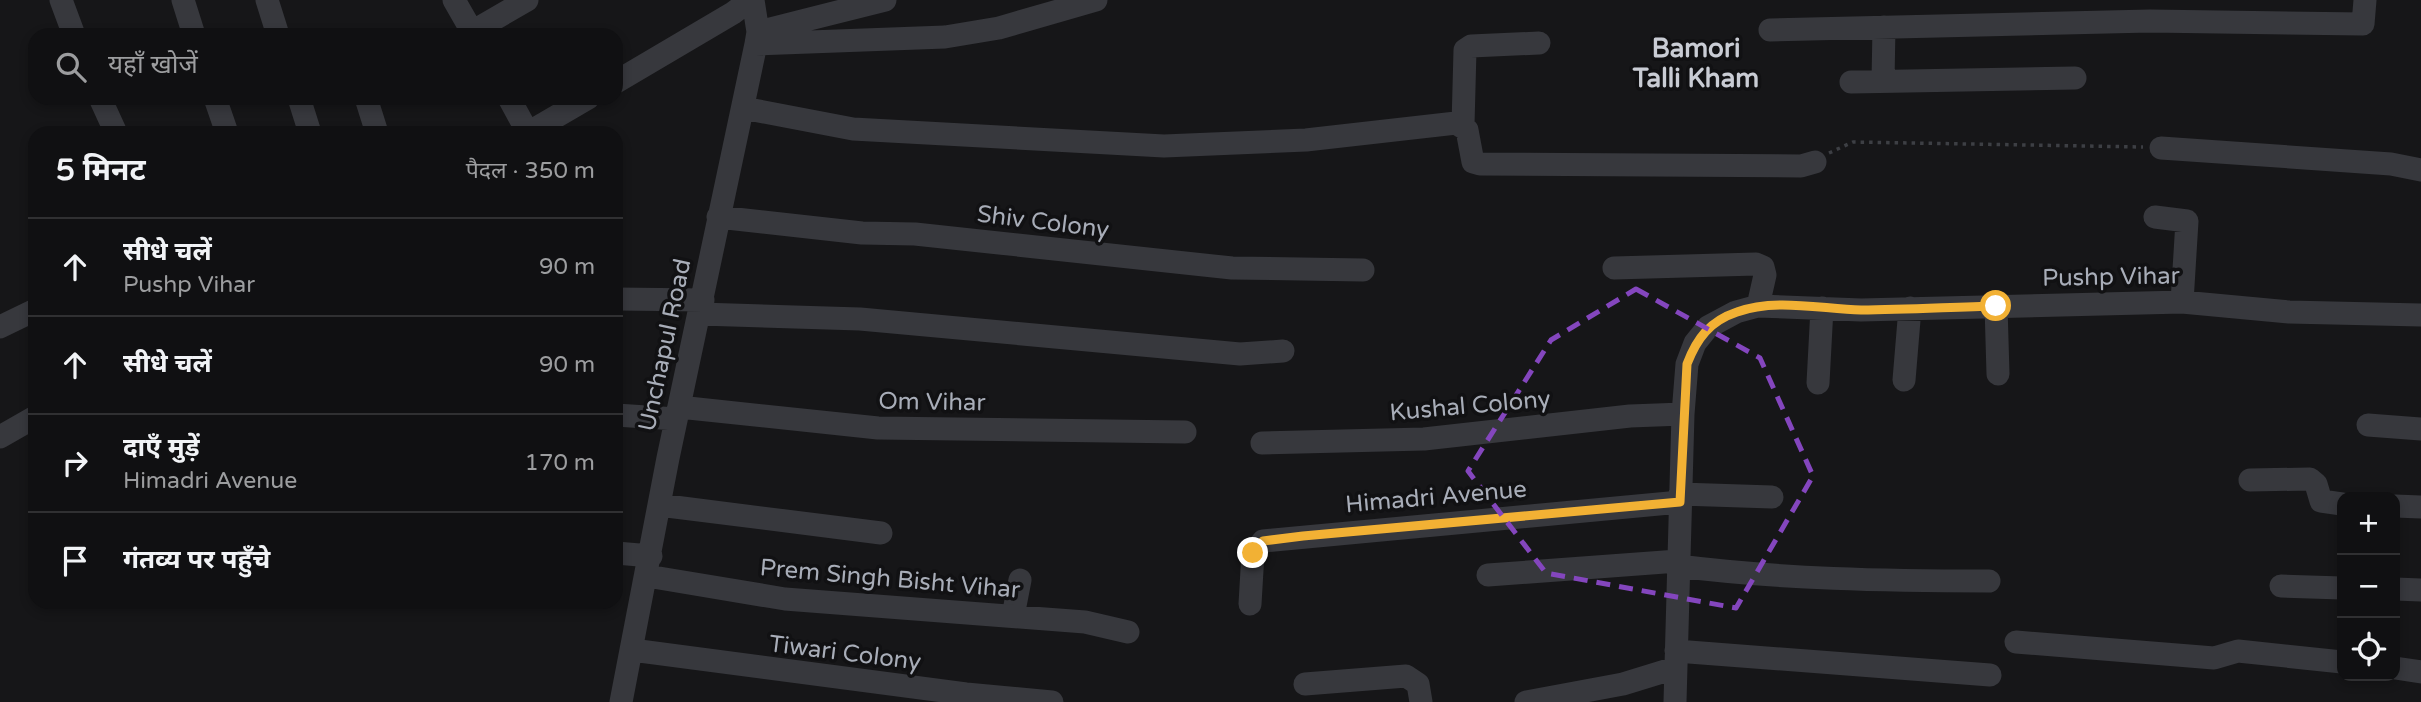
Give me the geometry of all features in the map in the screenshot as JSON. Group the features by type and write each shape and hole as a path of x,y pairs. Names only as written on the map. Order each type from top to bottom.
{"street":[{"path":"61,0 71,28"},
{"path":"183,0 192,28"},
{"path":"267,0 276,28"},
{"path":"454,0 470,28"},
{"path":"483,28 527,0"},
{"path":"623,78 752,0"},
{"name":"Unchapul Road","path":"621,702 659,505 757,38 752,0"},
{"path":"757,38 885,0"},
{"path":"757,38 945,37 999,28 1096,0"},
{"path":"1770,30 2150,21 2363,24 2365,0"},
{"path":"1883,81 1884,27"},
{"path":"1539,43 1471,46 1465,50 1463,125 1474,162 1801,166 1815,162"},
{"path":"1851,82 2075,78"},
{"path":"103,105 113,126"},
{"path":"217,105 225,126"},
{"path":"301,105 308,126"},
{"path":"368,105 375,126"},
{"path":"513,105 524,126"},
{"path":"540,126 577,105"},
{"path":"743,107 853,129 1164,146 1283,142 1456,123 1463,125"},
{"path":"2161,148 2391,164 2421,170"},
{"name":"Shiv Colony","path":"718,217 862,233 915,234 1232,268 1363,270"},
{"path":"2155,217 2187,221 2182,302"},
{"path":"1614,268 1756,264 1763,267 1765,275 1758,306 1736,312 1708,327 1695,343 1687,364 1680,498 1675,702"},
{"path":"623,300 1240,354 1283,351"},
{"name":"Pushp Vihar","path":"1758,306 1910,308 2182,302 2289,312 2421,315"},
{"path":"1996,306 1998,374"},
{"path":"1818,383 1822,308"},
{"path":"1904,380 1910,308"},
{"path":"0,327 28,313"},
{"name":"Om Vihar","path":"623,415 678,413 878,428 1185,432"},
{"name":"Kushal Colony","path":"1262,443 1424,439 1630,416 1683,414"},
{"path":"0,437 28,421"},
{"path":"2368,425 2421,429"},
{"path":"2250,480 2310,479 2316,484 2321,501 2337,503"},
{"name":"Himadri Avenue","path":"1250,604 1253,553 1263,541 1680,498 1772,497"},
{"path":"659,505 881,533"},
{"path":"2400,506 2421,507"},
{"name":"Prem Singh Bisht Vihar","path":"623,556 649,566 785,599 1085,622 1128,632"},
{"path":"1488,575 1678,564 1757,576 1890,581 1989,581"},
{"path":"1013,616 1020,580"},
{"path":"2281,586 2337,588"},
{"path":"2400,589 2421,590"},
{"path":"2016,642 2214,658 2238,651 2337,661"},
{"name":"Tiwari Colony","path":"632,650 953,693 1052,702"},
{"path":"1526,702 1623,684 1675,660 1990,675"},
{"path":"2400,669 2421,672"},
{"path":"1305,684 1406,676 1418,684 1420,702"}],"path":[{"path":"1815,162 1842,144 1853,142 2161,148"}],"highlighted area":[{"path":"1636,289 1760,358 1813,476 1736,608 1546,573 1468,471 1551,340"}],"district":[{"name":"Bamori Talli Kham","path":"1696,63"}],"route":[{"path":"1253,553 1256,546 1263,541 1303,536 1680,502 1687,364 1695,343 1708,327 1736,312 1758,306 1861,310 1996,306"}]}
